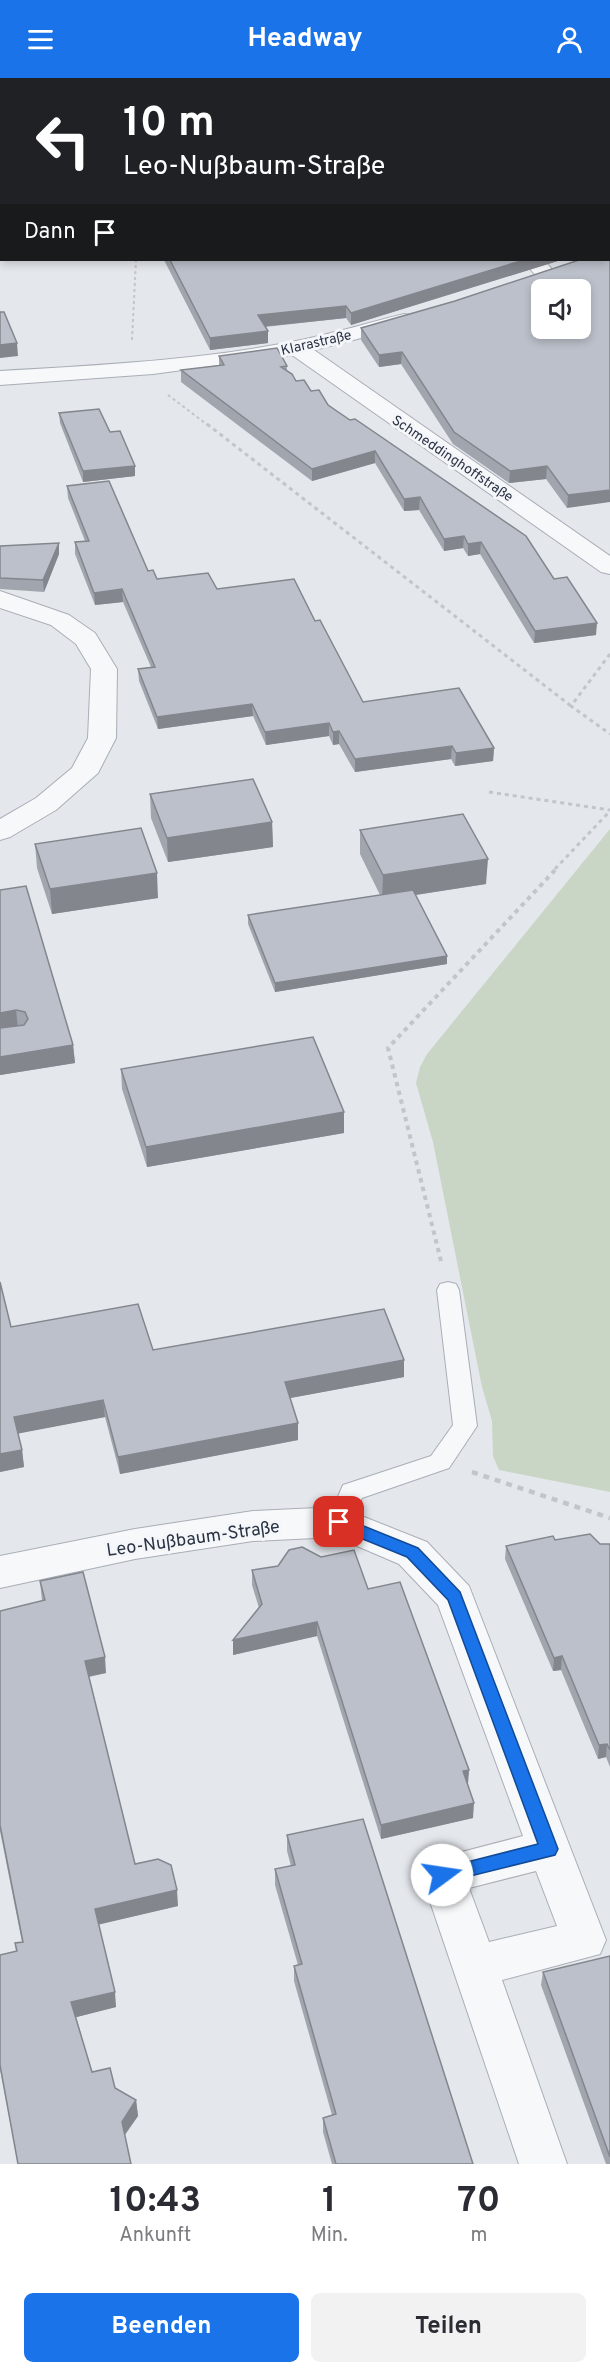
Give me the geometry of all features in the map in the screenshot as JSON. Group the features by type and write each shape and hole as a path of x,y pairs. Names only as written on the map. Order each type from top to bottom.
{"street":[{"path":"525,281 548,267"},
{"name":"Klarastraße","path":"0,378 231,358 297,348 427,312"},
{"name":"Schmeddinghoffstraße","path":"297,348 610,567"},
{"path":"0,599 60,620 86,639 104,669 102,738 84,773 46,804 0,831"},
{"name":"Leo-Nußbaum-Straße","path":"0,1572 135,1544 253,1526 339,1522 412,1553 455,1597 584,1940 475,1966"},
{"path":"543,2164 442,1875 549,1849"}],"lane":[{"path":"339,1522 352,1492 440,1462 465,1426 448,1290"}],"path":[{"path":"136,261 131,368 244,451 610,734"},
{"path":"571,706 610,654"},
{"path":"489,792 610,810"},
{"path":"448,1290 388,1048 610,810"},
{"path":"440,1462 506,1482 577,1510 610,1518"}],"green space":[{"path":"610,829 610,1492 499,1470 493,1456 492,1421 482,1387 433,1142 416,1083 420,1067 427,1054"}],"building":[{"path":"171,261 521,261 351,313 346,306 258,315 268,331 210,338"},
{"path":"576,261 610,261 610,490 568,495 547,466 510,471 454,432 402,352 379,355 361,328 455,301"},
{"path":"0,312 4,312 17,343 0,345"},
{"path":"277,348 287,366 281,367 292,374 296,381 304,380 311,391 319,390 328,405 350,420 355,419 526,536 554,579 567,577 597,623 535,631 481,542 468,544 464,536 444,539 420,497 404,499 375,451 312,469 181,370 224,365 219,356"},
{"path":"99,409 110,432 120,431 135,466 83,471 59,413"},
{"path":"109,481 148,571 153,570 157,579 208,573 217,589 294,579 315,621 320,620 363,702 459,688 494,748 456,753 452,746 355,759 339,731 333,732 329,723 265,732 252,704 157,717 138,669 155,667 122,589 94,593 75,542 89,541 67,486"},
{"path":"59,543 43,580 0,578 0,546"},
{"path":"253,779 272,822 167,838 150,794"},
{"path":"463,814 488,859 383,875 360,830"},
{"path":"141,828 157,873 50,889 35,844"},
{"path":"26,886 73,1045 0,1057 0,1028 24,1025 28,1019 25,1012 16,1010 0,1013 0,890"},
{"path":"413,890 447,956 275,983 248,915"},
{"path":"313,1037 344,1112 146,1147 121,1069"},
{"path":"0,1282 11,1327 138,1304 153,1350 384,1309 404,1360 285,1382 298,1423 118,1457 103,1400 14,1417 22,1450 0,1454"},
{"path":"590,1534 600,1544 610,1544 610,1750 607,1744 599,1745 562,1656 554,1658 506,1546 553,1536 555,1540"},
{"path":"302,1547 321,1557 354,1550 368,1589 400,1582 469,1770 463,1771 474,1803 381,1825 317,1622 233,1640 262,1604 252,1570 278,1566 289,1550"},
{"path":"83,1572 105,1657 85,1661 135,1864 158,1859 171,1865 177,1890 95,1909 115,1992 71,2002 92,2072 110,2068 115,2088 136,2100 122,2122 131,2164 18,2164 0,2065 0,1955 17,1951 15,1943 23,1942 0,1825 0,1611 45,1600 40,1581"},
{"path":"363,1819 473,2164 336,2164 323,2118 336,2114 294,1966 302,1964 275,1869 295,1865 287,1835"},
{"path":"610,1956 610,2157 543,1972"}],"route":[{"path":"339,1522 412,1553 455,1597 549,1849 442,1875"}]}
